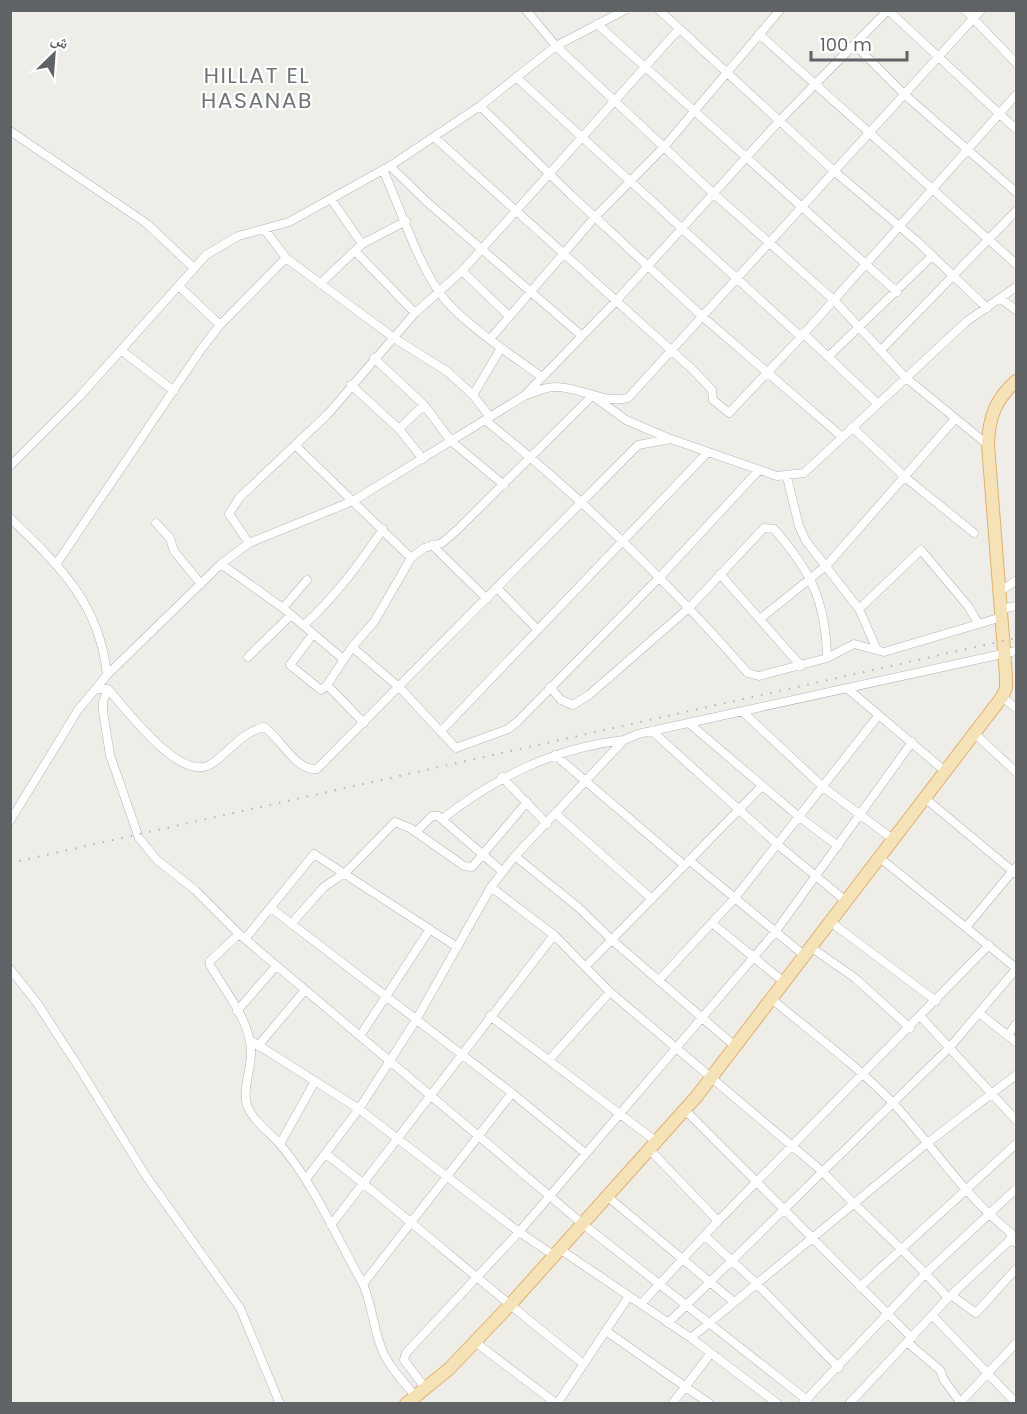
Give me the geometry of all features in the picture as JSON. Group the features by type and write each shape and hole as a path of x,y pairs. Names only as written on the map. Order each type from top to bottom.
{"main road":[{"path":"413,1399 475,1342 509,1306 685,1110 832,923 879,858 975,735 1004,692 1010,652 1001,613 988,445 989,423 993,410 1002,395 1017,381"}],"street":[{"path":"526,10 556,46 714,194 834,300 905,377 954,420 988,445"},
{"path":"10,466 122,351 206,255 238,236 289,222 387,168 480,106 556,46 625,10"},
{"path":"659,10 987,308"},
{"path":"490,339 595,217 664,147 780,10"},
{"path":"524,396 649,266 780,121 888,10 938,59 1017,129"},
{"path":"965,10 1017,63"},
{"path":"10,821 78,710 107,675 221,564 249,543 353,501 524,396 552,387 570,388 590,395 614,399 628,398 981,10"},
{"path":"597,24 643,68 694,110 897,292"},
{"path":"249,543 230,518 231,508 278,459 296,446 327,415 415,313 462,271 679,29"},
{"path":"759,34 817,83 1017,264"},
{"path":"855,45 904,94 1017,192"},
{"path":"516,77 878,404"},
{"path":"434,137 672,352 712,390 713,400 729,413 834,300 934,188 966,148 1017,95"},
{"path":"480,106 703,317 842,436"},
{"path":"10,131 146,223 194,268"},
{"path":"387,168 406,221 439,292 490,339 542,378"},
{"path":"387,168 582,336"},
{"path":"331,199 362,244"},
{"path":"881,350 1017,210"},
{"path":"320,284 362,244 406,221"},
{"path":"265,230 286,258 394,338 448,372 473,395 487,418 690,606 748,673 759,676 801,666 827,658 854,644 884,652 978,623 1017,606"},
{"path":"356,251 415,313"},
{"path":"828,357 932,256"},
{"path":"57,563 220,325 286,258"},
{"path":"462,271 509,316"},
{"path":"180,287 220,325"},
{"path":"590,395 626,420 706,453 787,477 804,473 967,321 1017,287"},
{"path":"1001,299 1017,310"},
{"path":"473,395 501,348"},
{"path":"122,351 174,391"},
{"path":"374,358 424,405 452,441 504,485"},
{"path":"351,385 399,429 423,459"},
{"path":"314,634 290,664 319,690 327,685 352,647 378,616 411,558 424,548 442,543 456,531 504,485 590,395"},
{"path":"399,429 424,405"},
{"path":"759,619 827,565 906,478 954,420"},
{"path":"852,427 906,478 974,533"},
{"path":"96,689 108,689 164,750 190,766 205,767 212,764 239,738 264,727 300,763 313,770 400,688 638,445 671,439"},
{"path":"296,446 411,558"},
{"path":"441,731 706,453"},
{"path":"352,647 400,688 456,748 508,729 660,577 759,470"},
{"path":"787,477 799,526 806,540 859,609 877,650"},
{"path":"10,518 57,563 84,602 104,647 107,675"},
{"path":"156,523 170,538 174,551 201,584"},
{"path":"550,687 561,700 573,705 589,695 690,606 764,528 769,527 774,529 797,556 810,579 823,612 827,658"},
{"path":"304,625 329,602 383,529"},
{"path":"432,545 488,599"},
{"path":"859,609 921,550 968,606 978,623"},
{"path":"221,564 283,608 344,659"},
{"path":"720,574 801,666"},
{"path":"283,608 308,580"},
{"path":"1000,591 1017,581"},
{"path":"498,589 538,630"},
{"path":"248,657 291,615"},
{"path":"442,819 502,777 555,755 624,740 652,731 1010,652"},
{"path":"1017,679 1004,692 1017,708"},
{"path":"327,685 364,723"},
{"path":"108,689 103,701 110,755 139,838 157,860 195,890 242,937 478,1137 805,1402 926,1273 1017,1189"},
{"path":"848,689 946,772"},
{"path":"743,712 823,787 894,840"},
{"path":"659,980 734,899 878,716"},
{"path":"690,724 798,816 838,846"},
{"path":"652,731 777,844 847,902"},
{"path":"975,735 1017,772"},
{"path":"306,1179 359,1109 416,1020 491,887 515,856 624,740"},
{"path":"413,1399 405,1357 519,1232 776,931 912,742"},
{"path":"555,755 585,783 776,931 855,978 910,1028"},
{"path":"502,777 547,824"},
{"path":"585,968 762,786"},
{"path":"926,799 1015,870 967,927"},
{"path":"291,924 324,887 346,872 395,822 401,822 468,867 472,867 527,802"},
{"path":"556,814 652,900"},
{"path":"417,832 432,816 442,819 503,872"},
{"path":"413,1399 381,1347 371,1302 332,1225 306,1179 246,1103 250,1040 210,961 242,937 271,908 314,854 346,872 457,947"},
{"path":"515,856 579,908 613,941 736,1047"},
{"path":"668,1323 712,1283 731,1259 786,1210 892,1102 950,1047 1017,969 879,858"},
{"path":"491,887 554,935 610,992 823,1172 853,1204 950,1296 976,1313 1017,1269"},
{"path":"271,908 585,1152"},
{"path":"712,922 785,983"},
{"path":"832,923 936,1001"},
{"path":"360,1036 430,929"},
{"path":"332,1225 554,935"},
{"path":"641,1304 718,1221 921,1017 989,945"},
{"path":"237,1011 276,966"},
{"path":"10,969 49,1021 146,1176 240,1308 280,1404"},
{"path":"258,1046 305,990"},
{"path":"549,1060 610,992"},
{"path":"772,1000 863,1074 892,1102 989,1216 1014,1235 950,1296 849,1404"},
{"path":"979,1013 1017,1042"},
{"path":"490,1016 620,1112 653,1146 718,1221"},
{"path":"921,1017 1017,1120"},
{"path":"1008,1035 1017,1024"},
{"path":"250,1040 314,1083 359,1109 519,1232 629,1296 691,1338 778,1404"},
{"path":"691,1338 926,1144 1017,1075"},
{"path":"280,1144 314,1083"},
{"path":"363,1284 512,1093"},
{"path":"685,1110 786,1210 940,1370 959,1403 1017,1343"},
{"path":"860,1287 1017,1144"},
{"path":"326,1154 412,1222 509,1306 584,1364"},
{"path":"608,1197 734,1302"},
{"path":"705,1236 756,1283 839,1368"},
{"path":"475,1342 557,1403 629,1296"},
{"path":"932,1315 1017,1403"},
{"path":"606,1331 710,1404"},
{"path":"672,1404 711,1353"}],"railway":[{"path":"10,863 1016,638"}],"district":[{"name":"HILLAT EL HASANAB","path":"257,88"}]}
